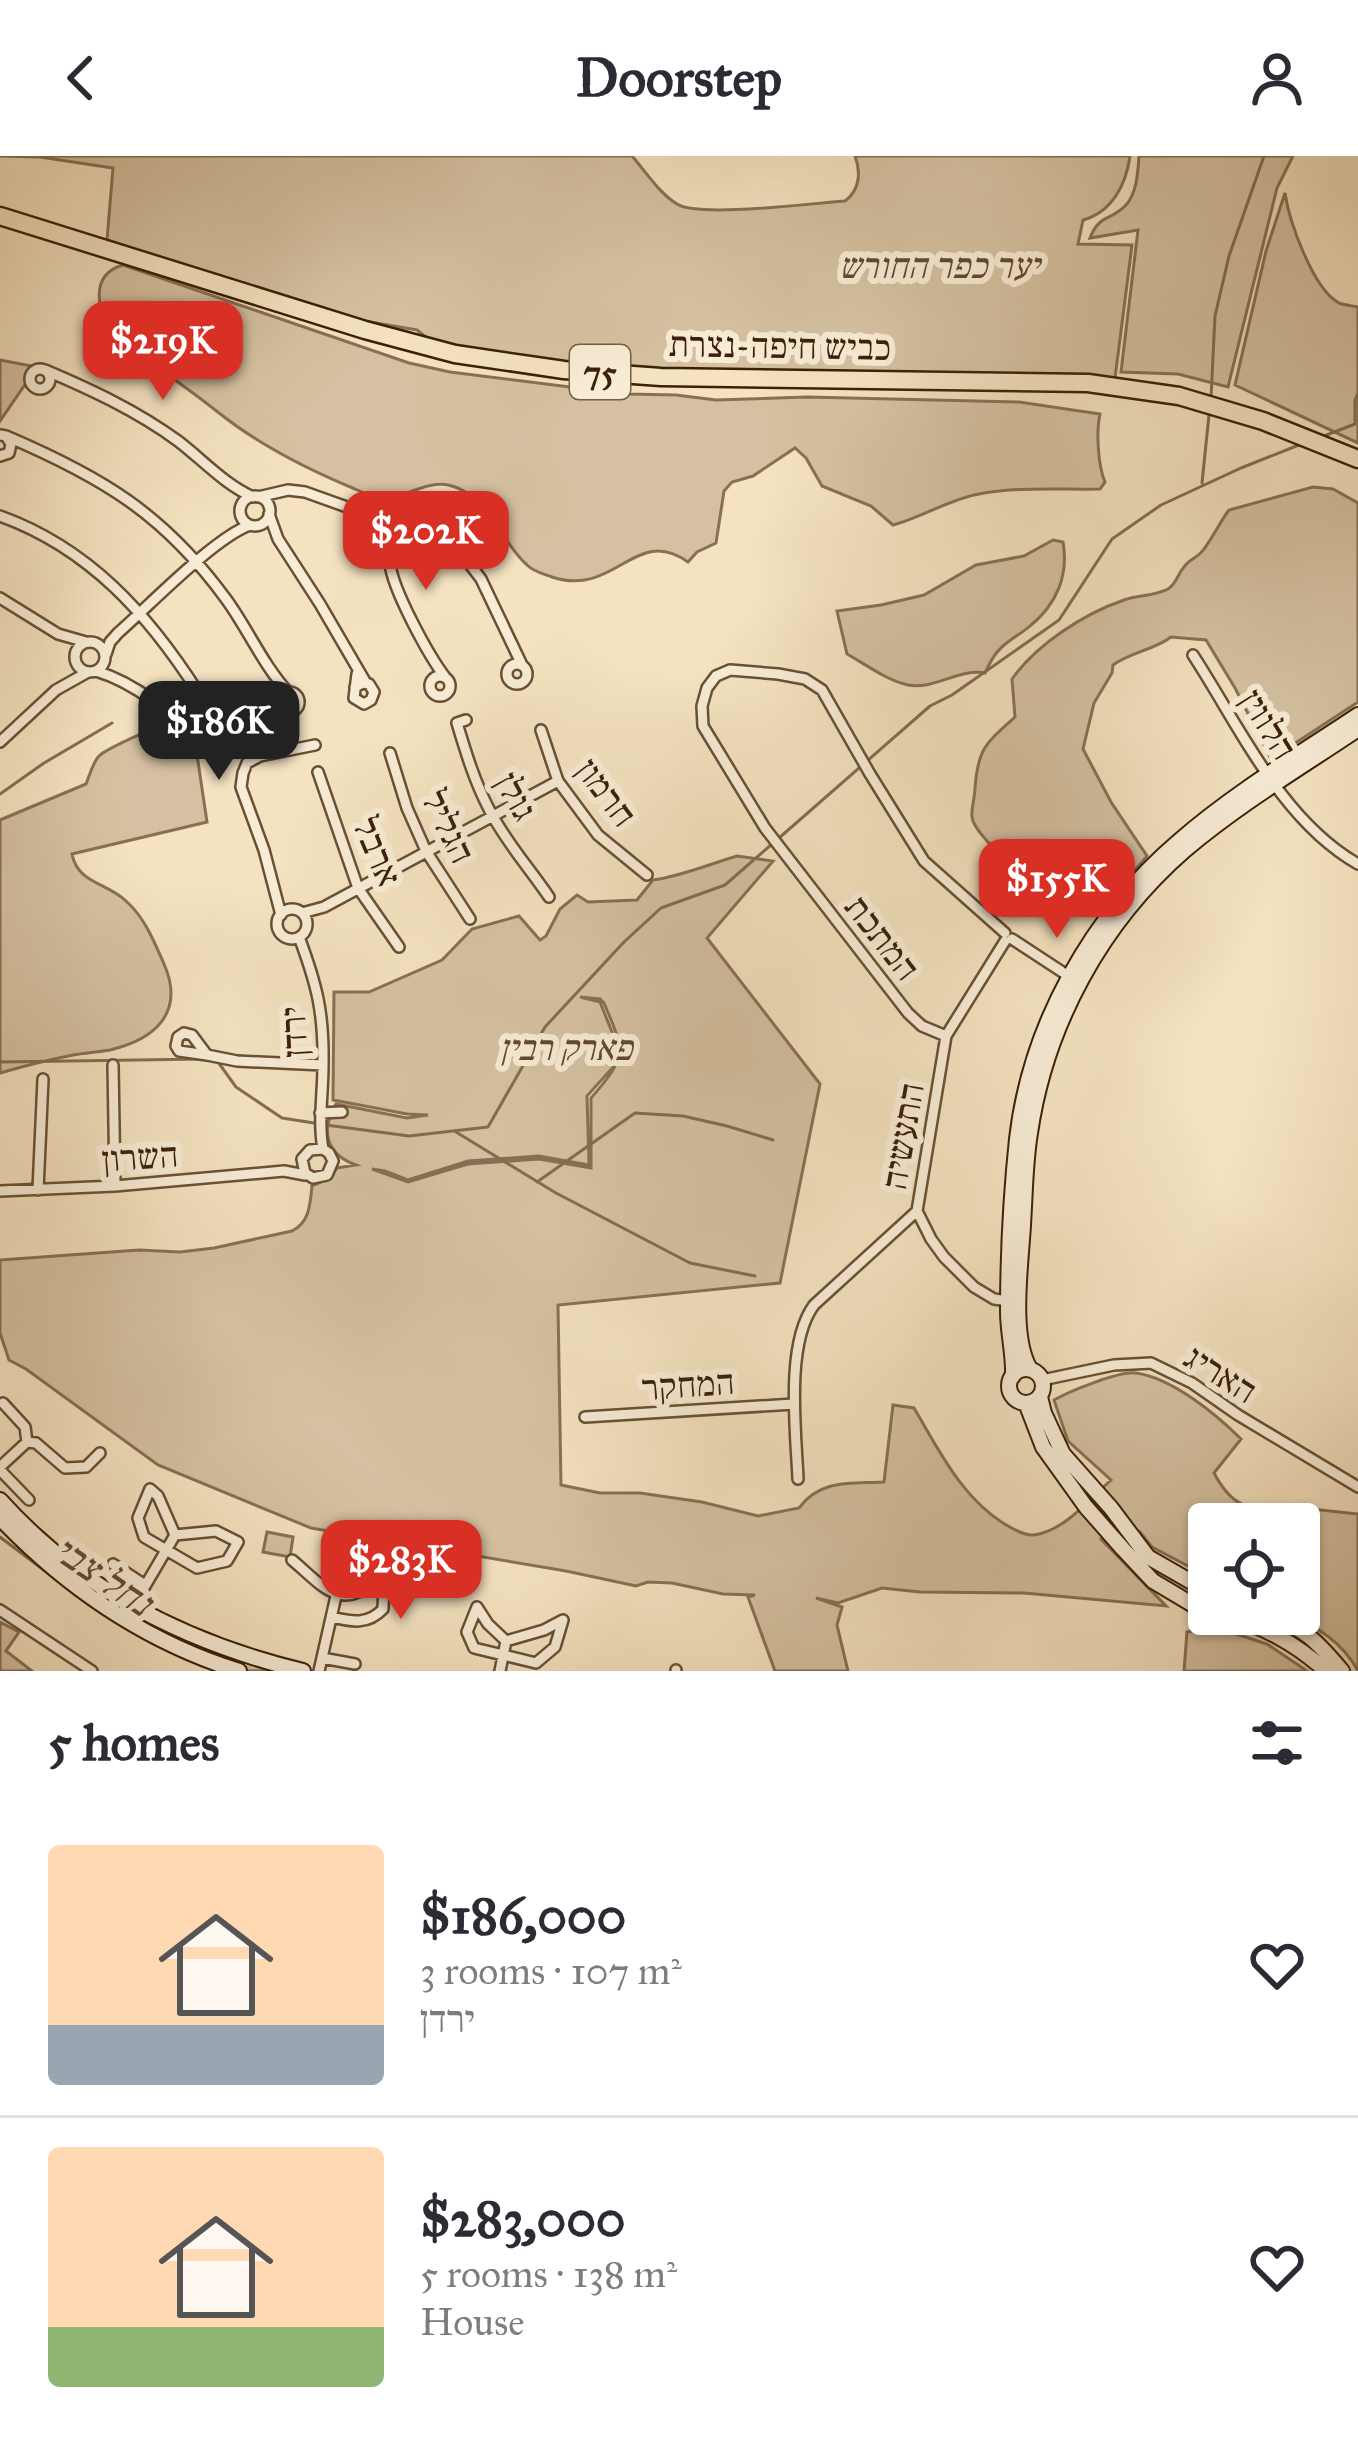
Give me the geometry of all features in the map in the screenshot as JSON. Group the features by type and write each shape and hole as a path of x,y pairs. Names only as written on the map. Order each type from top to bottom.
{"highway":[{"name":"כביש חיפה-נצרת","path":"0,216 455,354 564,370 661,377 1088,383 1179,396 1263,421 1358,463"}],"street":[{"path":"70,381 58,380 40,390 30,381 34,371 45,370 70,381 143,417 238,490 265,500 279,540 320,604 360,685"},
{"path":"45,370 50,384"},
{"path":"3,436 73,465 120,493 167,530 198,562 247,628 283,695"},
{"path":"3,436 11,444 5,453"},
{"path":"5,453 22,445 32,447"},
{"path":"222,478 234,492 244,521 279,540"},
{"path":"227,536 266,521 279,494 292,490"},
{"path":"0,742 67,683 92,672 118,633 227,536 246,499 292,490 450,545 481,579 516,665"},
{"path":"0,516 67,548 113,584 172,651 198,692"},
{"path":"398,526 391,552 392,573 450,688 442,696 430,691 433,661"},
{"path":"0,598 58,634 91,642 120,679"},
{"path":"67,683 78,648 118,633"},
{"path":"58,634 76,660 92,672 120,679 205,745"},
{"name":"הלווין","path":"1193,655 1272,780 1311,828 1358,864"},
{"name":"המתכת","path":"946,1036 922,1027 908,1012 765,828 703,726 702,706 716,676 730,670 805,679 822,690 924,861 1008,938"},
{"path":"432,679 445,677"},
{"path":"1188,1580 1148,1557 1064,1454 1044,1413 1033,1400 1011,1395 1014,1302 1032,1123 1075,979 1122,916 1189,848 1358,715"},
{"path":"0,720 11,732"},
{"name":"גולן","path":"466,720 457,723 468,763 492,816 549,897"},
{"path":"1272,780 1358,729"},
{"name":"חרמון","path":"541,730 558,781 598,835 647,875"},
{"path":"315,745 260,756 248,763 241,787 277,894 279,932 290,938 299,937 324,907 558,781"},
{"name":"הגליל","path":"390,752 407,808 427,851 470,919"},
{"name":"ארבל","path":"318,772 358,888 399,947"},
{"path":"277,894 298,911 307,926"},
{"path":"281,915 324,907"},
{"name":"ירדן","path":"299,937 318,986 323,1149"},
{"path":"1008,938 1075,979"},
{"name":"התעשיה","path":"1008,938 946,1036 917,1211 931,1239 974,1287 994,1299 1014,1302"},
{"path":"207,1055 323,1065"},
{"path":"112,1065 115,1186"},
{"path":"38,1190 44,1079"},
{"path":"320,1112 342,1112"},
{"name":"ירדן","path":"310,1150 320,1128"},
{"path":"323,1149 331,1157 331,1171 318,1179 309,1176 302,1160 310,1150 323,1149"},
{"name":"השרון","path":"284,1171 302,1160"},
{"name":"השרון","path":"0,1191 284,1171 309,1176"},
{"path":"798,1479 794,1404 798,1346 806,1315 917,1211"},
{"path":"1014,1302 1023,1353 1042,1391 1033,1400"},
{"name":"האריג","path":"1036,1375 1151,1363 1192,1383 1358,1487"},
{"path":"1012,1376 1019,1370 1036,1375"},
{"path":"1033,1400 1043,1447 1086,1507 1153,1581 1188,1602"},
{"path":"4,1403 26,1427 27,1442 0,1468 29,1500"},
{"name":"המחקר","path":"585,1418 794,1404"},
{"path":"27,1442 36,1443 64,1468 86,1467 100,1454"},
{"path":"150,1490 158,1496 175,1535 216,1532 238,1542 227,1561 197,1568 144,1537 138,1518 150,1490"},
{"path":"0,1500 68,1564 175,1646 239,1671"},
{"path":"0,1518 43,1562 129,1613 233,1652 303,1671"},
{"path":"129,1613 175,1535"},
{"path":"292,1560 336,1596 351,1596 373,1583 384,1584 383,1609 373,1619 352,1622 332,1617"},
{"path":"113,1564 146,1585"},
{"path":"320,1671 336,1596"},
{"path":"477,1607 506,1641 563,1620 555,1647 536,1663 474,1648 467,1632 477,1607"},
{"path":"0,1610 92,1671"},
{"path":"1275,1635 1299,1646 1326,1671"},
{"path":"1308,1635 1342,1671"},
{"path":"500,1671 506,1641"},
{"path":"322,1658 355,1664"}],"green space":[{"name":"יער כפר החורש","path":"0,156 632,156 677,204 731,210 845,201 858,180 855,156 1130,156 1116,196 1102,211 1083,220 1078,244 1132,245 1115,378 681,371 553,364 432,342 417,330 335,316 107,240 113,168"},
{"path":"1139,156 1293,156 1277,188 1228,387 1178,374 1121,372 1138,230 1090,238 1101,221 1130,200"},
{"path":"1285,193 1297,236 1320,284 1339,303 1358,307 1358,443 1235,385 1266,251"},
{"path":"123,265 409,363 450,372 716,400 807,397 1019,402 1100,414 1098,449 1105,482 1100,489 1021,489 974,495 893,525 871,506 822,486 795,448 753,476 732,482 724,491 716,543 688,562 653,551 593,578 552,577 527,565 490,515 462,490 440,484 392,497 372,496 302,465 234,424 109,327 100,286 104,277"},
{"path":"0,360 37,367 0,421"},
{"path":"1313,487 1333,489 1358,503 1358,702 1271,759 1206,640 1171,637 1127,657 1113,665 1094,703 1083,749 1147,856 1099,913 1053,892 1012,864 980,833 972,814 981,755 1015,717 1012,679 1022,666 1093,613 1168,589 1204,549 1229,510"},
{"path":"1053,540 1063,542 1064,555 1062,578 1053,599 1039,618 998,651 985,673 908,685 847,654 837,611 924,595 976,565 1024,556"},
{"path":"163,726 193,728 207,822 72,854 80,871 119,895 144,922 170,981 168,1009 153,1031 126,1045 0,1073 0,820 86,784 99,756"},
{"name":"פארק רבין","path":"737,856 773,861 707,938 820,1084 780,1283 558,1305 561,1485 702,1502 758,1516 799,1508 826,1488 884,1482 893,1405 914,1408 954,1474 978,1503 1008,1526 1034,1535 1066,1521 1111,1480 1068,1441 1054,1400 1107,1378 1136,1373 1178,1389 1241,1439 1214,1473 1240,1503 1188,1503 1188,1566 1114,1519 1101,1539 1166,1606 1024,1593 882,1588 838,1603 816,1598 842,1607 837,1625 848,1671 775,1671 748,1597 755,1595 672,1583 636,1586 311,1528 158,1465 9,1360 0,1333 0,1260 139,1250 180,1252 292,1231 306,1218 312,1186 330,1178 337,1168 356,1165 338,1155 329,1140 328,1123 336,1104 407,1118 428,1115 333,1100 334,992 369,992 442,960 472,929 519,916 540,940 560,909 577,895 588,902 637,900 653,880","holes":["580,997 600,999 616,1033 619,1053 615,1065 616,1042 600,1002","615,1065 591,1098 591,1168 539,1159 468,1164 408,1182 372,1169 408,1180 468,1161 539,1156 589,1165 587,1096"]},
{"path":"1320,1510 1358,1514 1358,1671 1320,1631"},
{"path":"267,1532 293,1537 290,1557 263,1552"},
{"path":"135,1610 294,1671 244,1671 129,1621"},
{"path":"0,1622 19,1632 6,1651 32,1671 0,1671"},
{"path":"1187,1632 1240,1635 1267,1644 1307,1671 1184,1671"}],"waterway":[{"path":"1211,398 1215,316 1229,256 1264,156"},
{"path":"1324,436 1355,424 1358,393"},
{"path":"1202,483 1209,415"},
{"path":"779,838 930,706 1059,620 1112,539 1161,505 1299,445"},
{"path":"0,794 112,723"},
{"path":"326,1125 409,1136 488,1127 545,1027 624,942 661,908 725,885 772,844"},
{"path":"0,1062 204,1059"},
{"path":"218,1062 236,1087 282,1118 314,1123"},
{"path":"537,1182 635,1113 683,1116 773,1140"},
{"path":"456,1132 556,1193 690,1263 755,1276"},
{"name":"נחל צבי","path":"0,1537 69,1589"}]}
